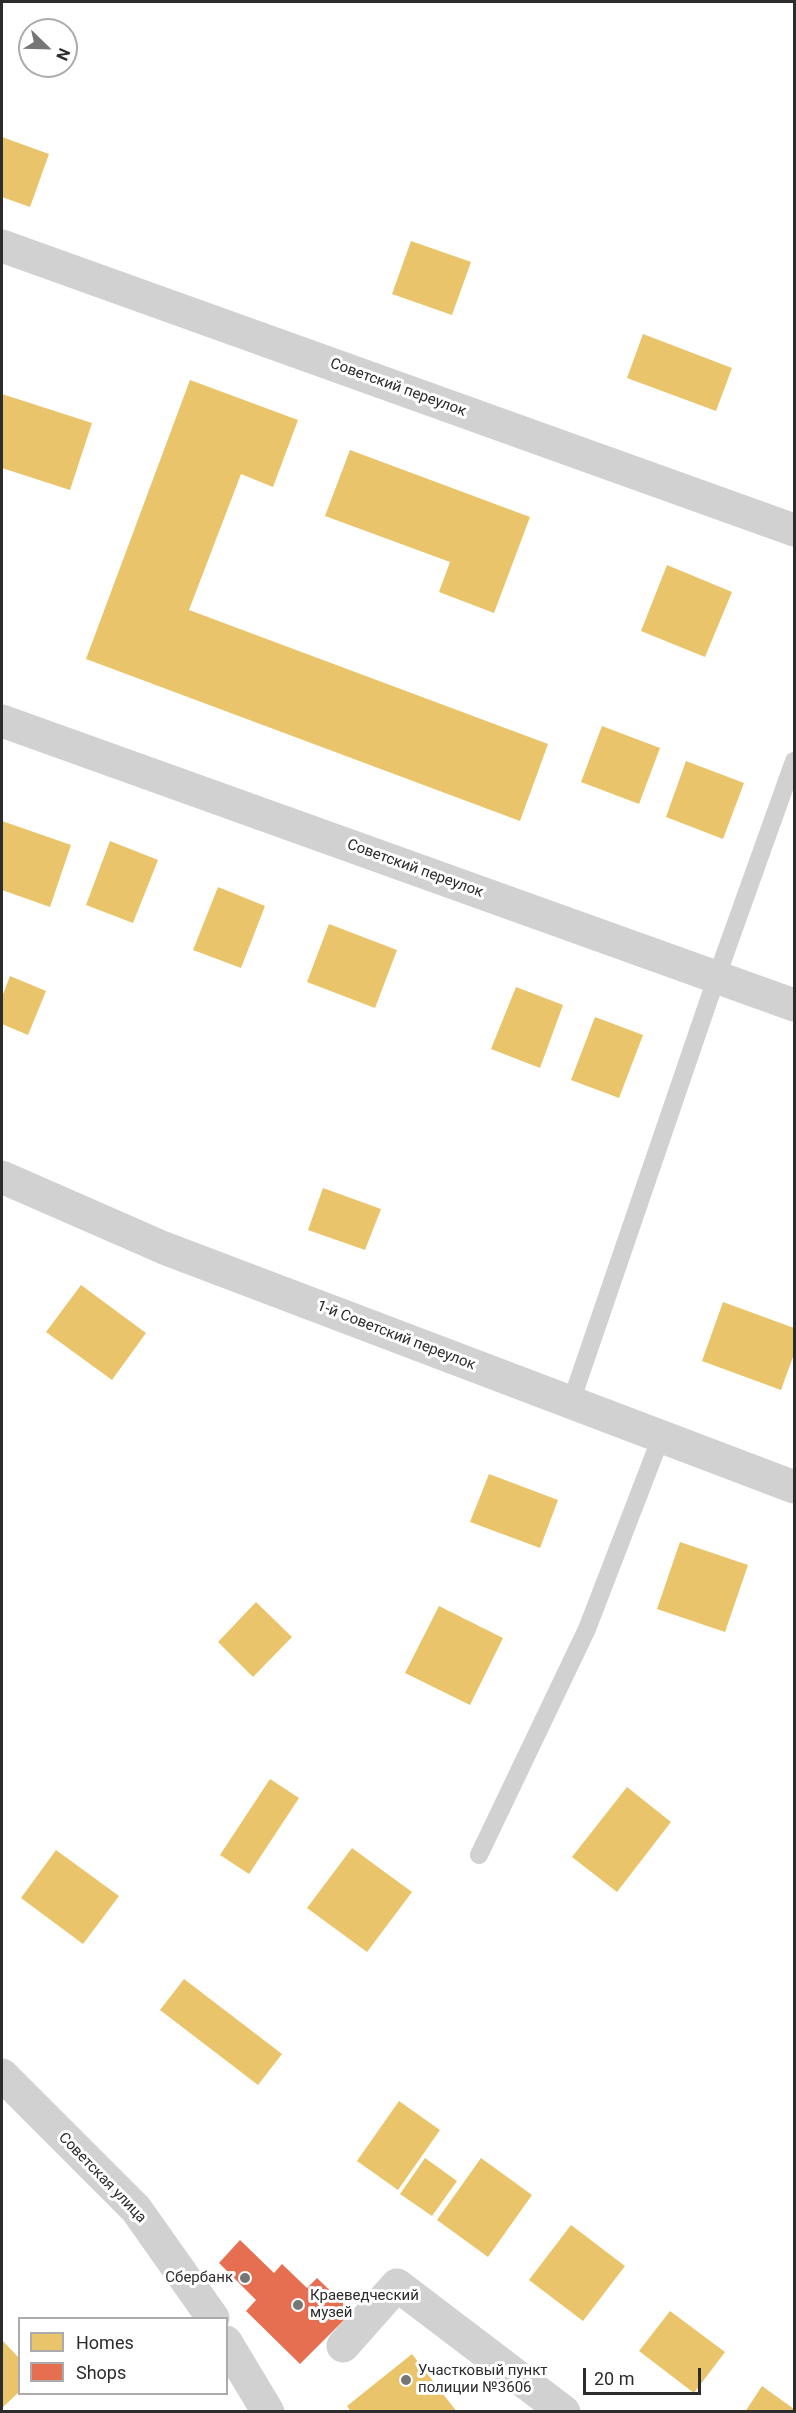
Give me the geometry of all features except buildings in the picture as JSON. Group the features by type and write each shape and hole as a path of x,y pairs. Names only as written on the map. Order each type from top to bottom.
{"street":[{"name":"Советский переулок","path":"2,246 795,530"},
{"name":"Советский переулок","path":"2,721 795,1005"},
{"name":"1-й Советский переулок","path":"2,1177 164,1248 795,1488"},
{"name":"Советская улица","path":"2,2075 136,2209 212,2317"},
{"path":"343,2346 397,2285 564,2412"},
{"path":"228,2345 268,2412"}],"lane":[{"path":"571,1402 717,976 795,761"},
{"path":"479,1855 587,1629 661,1437"}],"place":[{"name":"Сбербанк","path":"245,2278"},
{"name":"Краеведческий музей","path":"298,2305"},
{"name":"Участковый пункт полиции №3606","path":"406,2380"}]}
